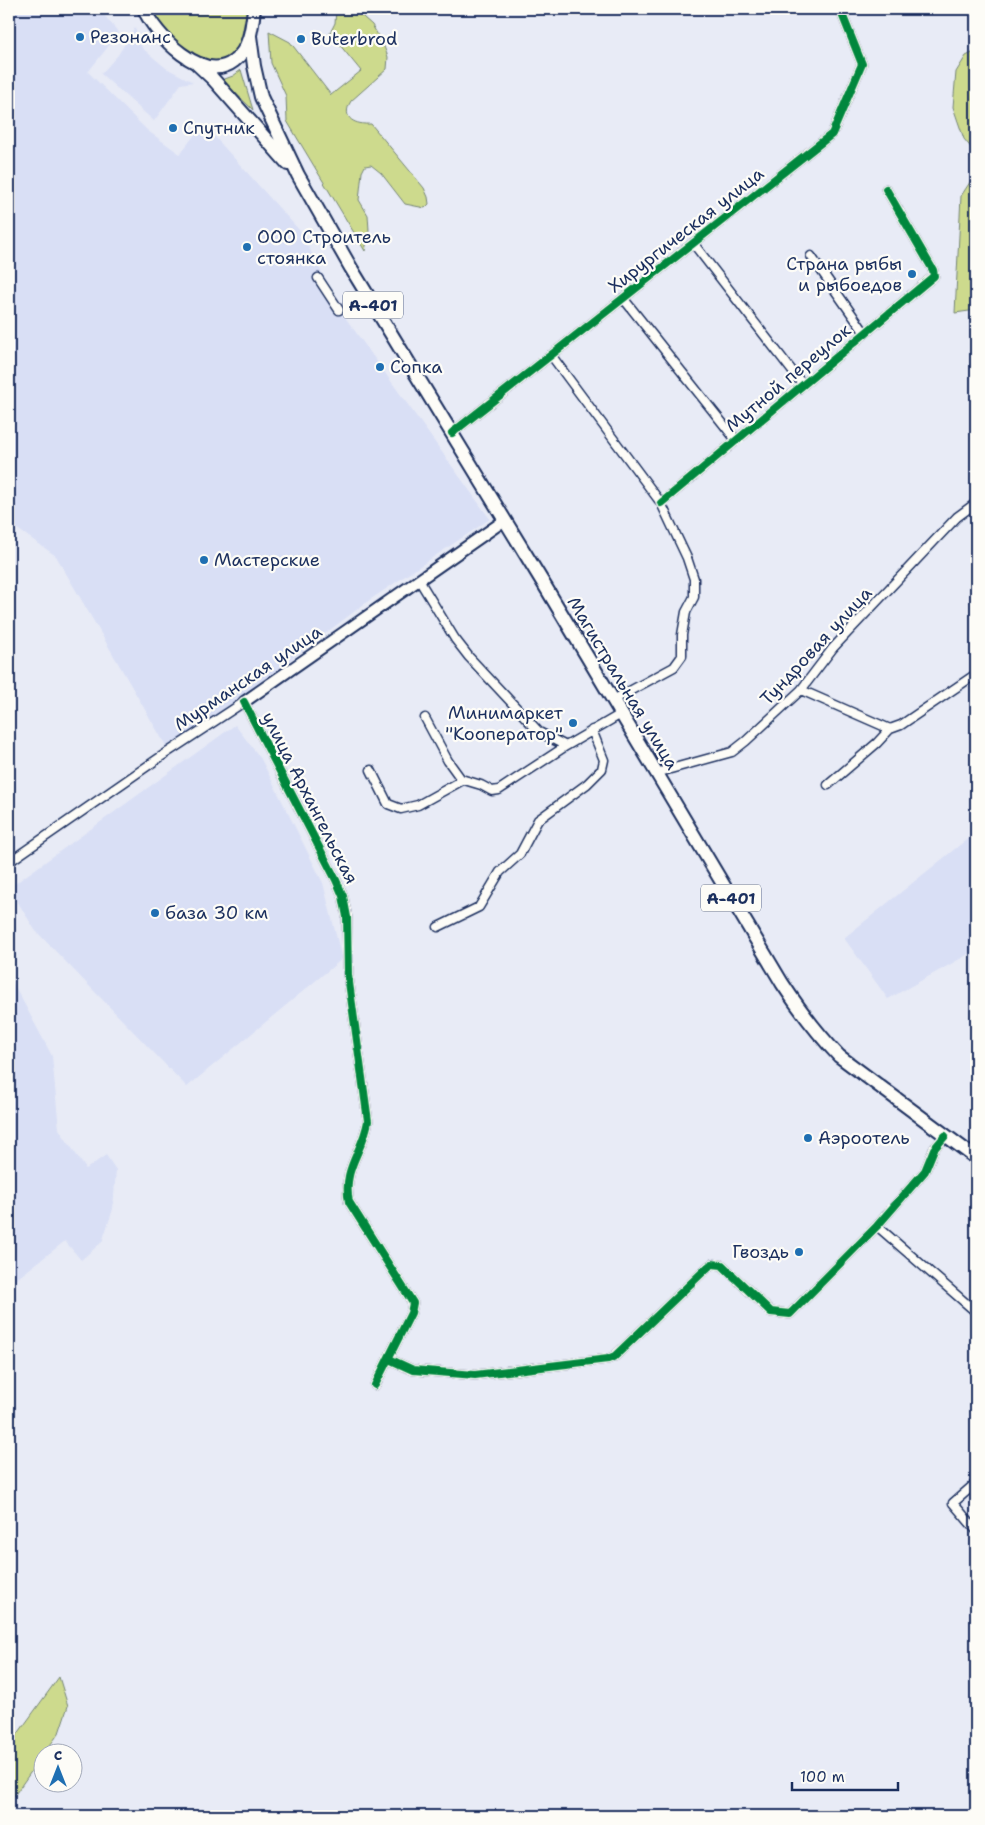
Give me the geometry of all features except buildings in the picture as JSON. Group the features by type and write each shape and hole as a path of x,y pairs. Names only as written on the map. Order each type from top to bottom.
{"main road":[{"name":"А-401","path":"144,10 156,30 165,39 195,62 212,67 232,63 241,54 250,36 254,9"},
{"name":"Магистральная улица","path":"250,36 261,97 298,175 351,268 801,1012 839,1056 976,1158"},
{"name":"Магистральная улица","path":"195,62 298,175"}],"street":[{"name":"Хирургическая улица","path":"452,433 832,134 862,64 840,9"},
{"name":"Мутной переулок","path":"661,503 934,276 933,270 886,189"},
{"path":"693,243 803,385"},
{"path":"811,256 865,333"},
{"path":"318,278 339,310"},
{"path":"623,298 736,440"},
{"path":"551,355 661,503 687,558 694,579 694,596 686,612 682,635 682,656 674,667 613,700"},
{"name":"Тундровая улица","path":"656,773 732,752 801,690 833,648 957,517 976,503"},
{"name":"Мурманская улица","path":"9,862 159,758 244,702 505,520"},
{"path":"419,580 468,657 539,732 566,746"},
{"path":"828,785 877,744 890,729 901,725 976,674"},
{"path":"801,690 890,729"},
{"name":"улица Архангельская","path":"244,702 336,880 343,896 348,917 348,975 368,1121 366,1134 348,1174 346,1189 349,1202 413,1303 411,1313 375,1385"},
{"path":"424,718 448,762 461,779 481,784 492,791 498,790 566,746 621,714"},
{"path":"438,927 479,907 500,872 520,854 538,820 602,770 604,760 592,730"},
{"path":"371,770 388,804 401,809 418,805 463,780"},
{"path":"389,1359 413,1370 475,1375 608,1359 615,1356 708,1267 717,1264 722,1265 771,1312 790,1314 877,1226 925,1171 934,1148 945,1136"},
{"path":"877,1226 976,1312"},
{"path":"976,1483 953,1503 976,1530"}],"shaded area":[{"path":"9,9 99,9 119,33 88,72 148,131 180,154 203,124 300,231 347,320 490,519 371,599 169,751 56,556 9,523"},
{"path":"135,28 142,48 166,68 193,82 181,84 154,121 101,74 118,55"},
{"name":"база 30 км","path":"235,725 261,759 323,883 342,959 187,1087 35,930 9,888"},
{"path":"976,832 976,950 888,999 844,938"},
{"path":"9,975 52,1056 59,1129 86,1169 106,1155 116,1170 113,1209 102,1242 81,1260 65,1241 9,1285"}],"green space":[{"path":"149,9 247,9 239,49 234,55 220,62 202,61 172,41"},
{"path":"336,9 354,9 372,25 388,57 387,69 351,101 347,112 351,120 355,122 371,124 424,188 429,204 425,208 405,204 381,173 371,165 365,166 362,172 359,200 368,215 369,230 365,251 287,121 286,96 271,63 269,31 290,42 331,95 361,71 330,33 335,23"},
{"path":"976,51 976,173 973,150 964,139 953,107 956,72 966,56"},
{"path":"241,70 253,110 222,80 233,76"},
{"path":"976,173 976,310 955,313 961,196"},
{"path":"59,1677 68,1706 59,1733 52,1742 32,1742 32,1770 9,1803 9,1746"}],"cycle path":[{"path":"452,433 832,134 862,64 840,9"},
{"path":"661,503 934,276 933,270 886,189"},
{"path":"244,702 343,896 347,917 348,975 368,1121 348,1179 349,1202 413,1303 411,1313 375,1385"},
{"path":"389,1359 413,1370 475,1375 608,1359 615,1356 712,1264 722,1265 771,1312 790,1314 877,1226 925,1171 934,1149 945,1136"}],"place":[{"name":"Резонанс","path":"80,37"},
{"name":"Buterbrod","path":"301,39"},
{"name":"Спутник","path":"173,128"},
{"name":"ООО Строитель стоянка","path":"247,247"},
{"name":"Страна рыбы и рыбоедов","path":"912,274"},
{"name":"Сопка","path":"380,367"},
{"name":"Мастерские","path":"204,560"},
{"name":"Минимаркет \"Кооператор\"","path":"573,723"},
{"name":"база 30 км","path":"155,913"},
{"name":"Аэроотель","path":"808,1138"},
{"name":"Гвоздь","path":"799,1252"}]}
